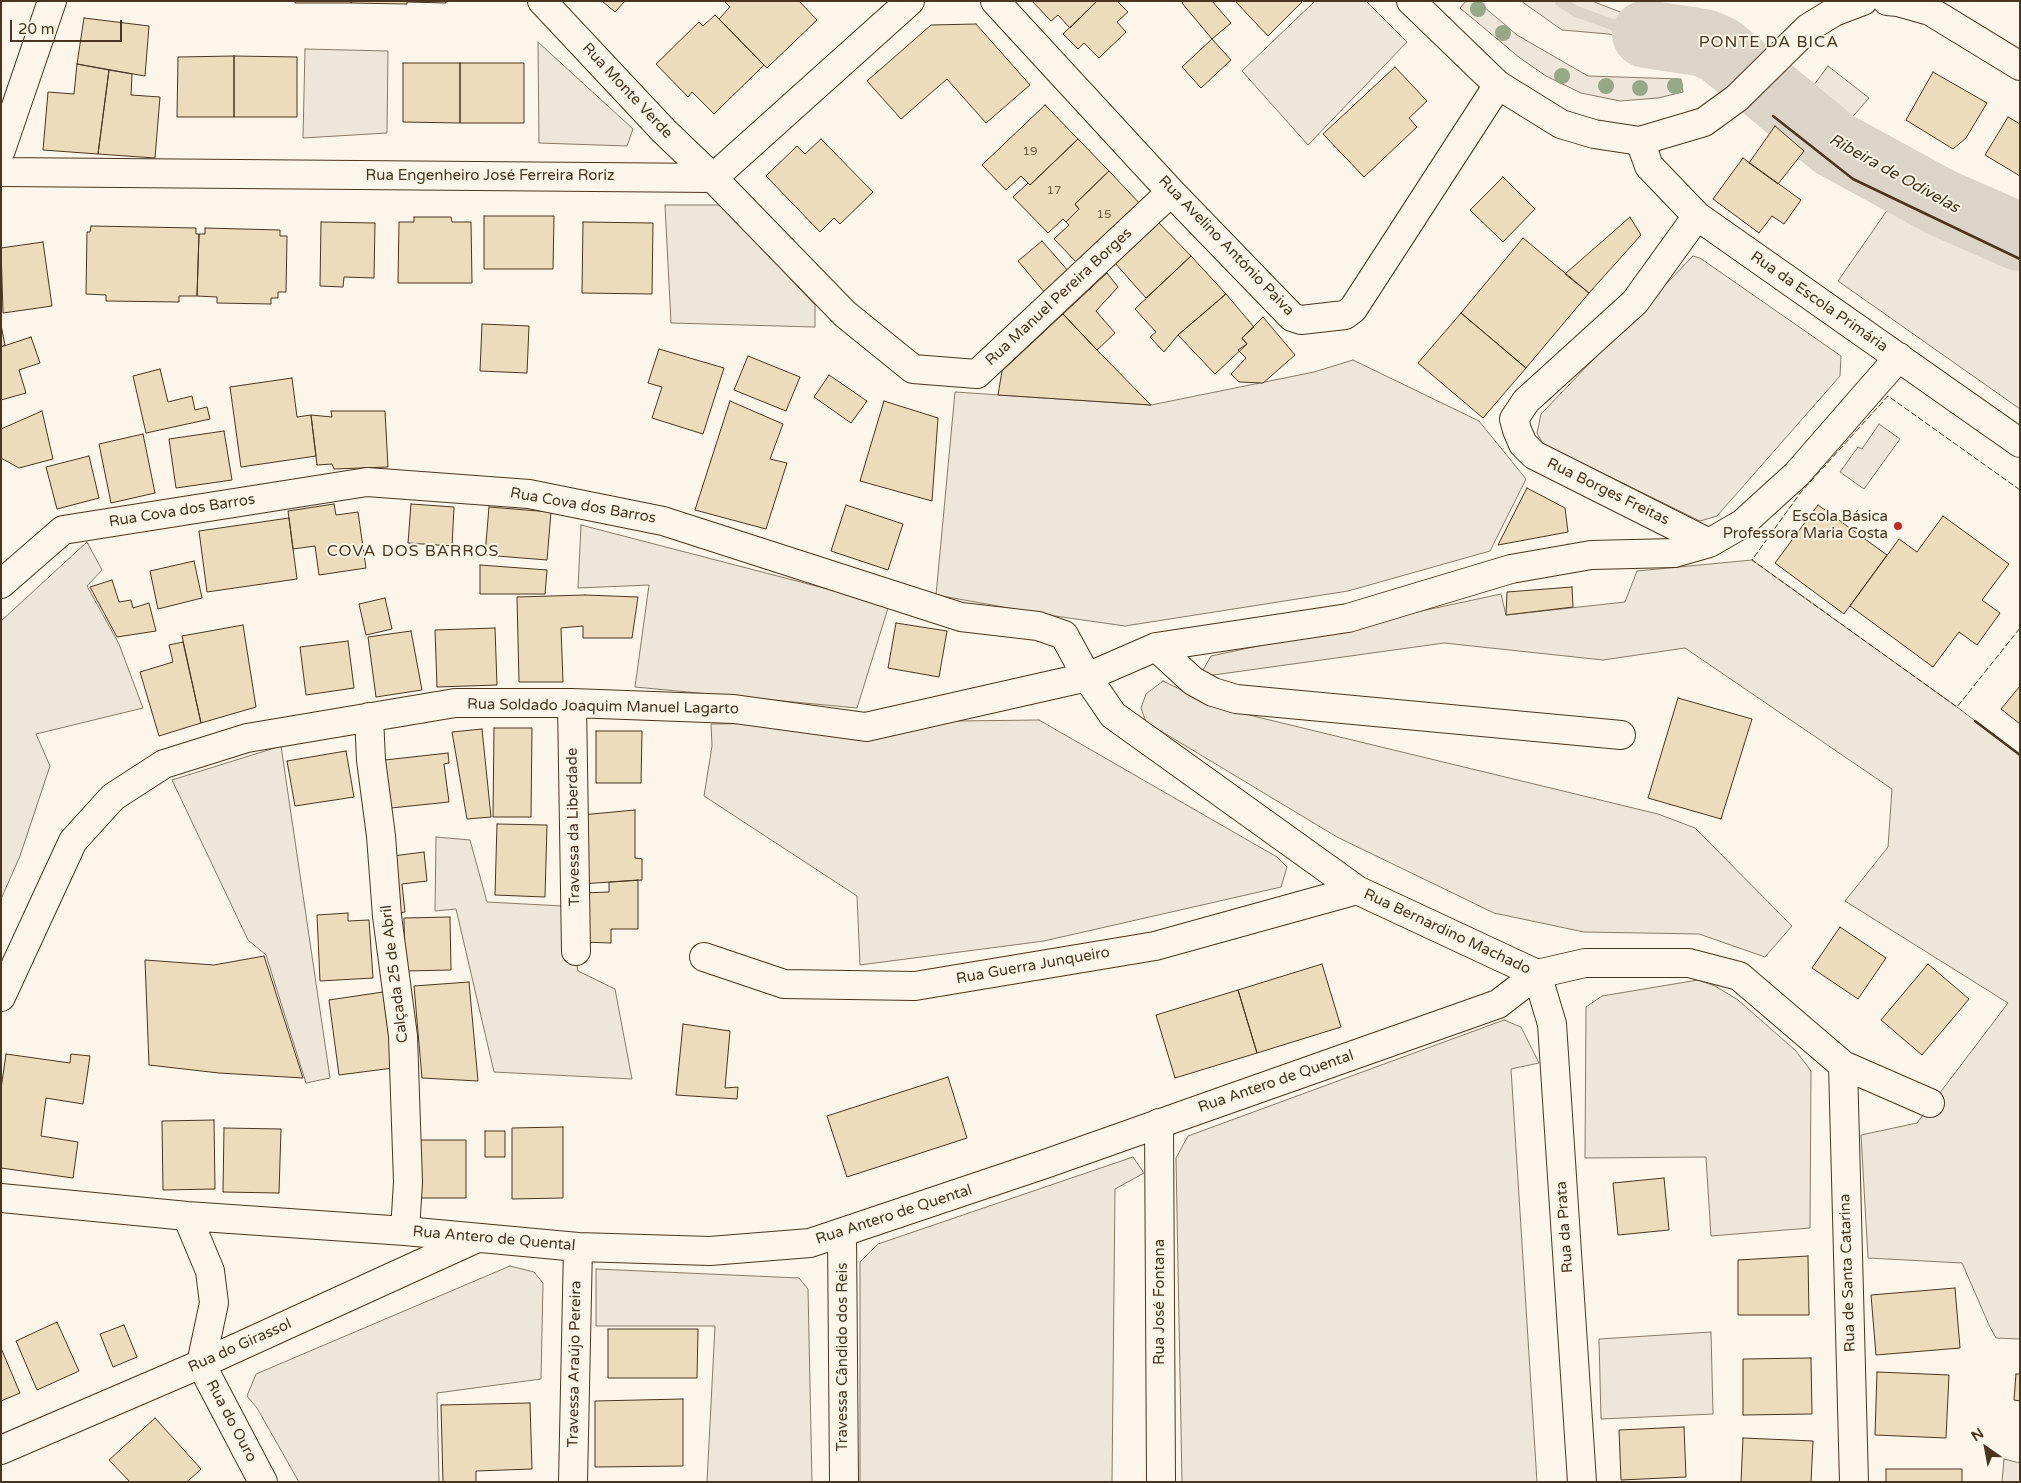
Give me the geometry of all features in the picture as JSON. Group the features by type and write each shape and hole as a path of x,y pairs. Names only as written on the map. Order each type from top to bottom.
{"street":[{"path":"1,150 52,1"},
{"name":"Rua Monte Verde","path":"542,1 664,131 713,178"},
{"path":"713,178 910,1"},
{"name":"Rua Avelino António Paiva","path":"995,1 1171,192 1292,317 1301,320 1345,315 1353,309 1498,85"},
{"path":"1411,1 1498,85 1561,124 1594,134 1640,141 1704,122 1737,98 1808,28 1834,12 1863,1"},
{"path":"1887,1 1898,2 1930,11 2020,66"},
{"name":"Rua da Escola Primária","path":"1640,141 1649,166 1696,216 2020,443"},
{"name":"Rua Engenheiro José Ferreira Roriz","path":"1,172 713,178"},
{"name":"Rua Manuel Pereira Borges","path":"713,178 846,314 914,369 977,374 1171,192"},
{"name":"Rua Borges Freitas","path":"1696,216 1635,302 1526,401 1514,419 1524,444 1534,455 1709,542"},
{"name":"Rua Soldado Joaquim Manuel Lagarto","path":"1,998 73,841 114,797 164,764 247,738 455,704 572,703 734,709 866,727 1087,677 1156,647 1348,618 1510,569 1591,555 1674,553 1709,542 1742,524 1797,474 1899,357"},
{"name":"Rua Cova dos Barros","path":"1,584 63,530 367,482 530,494 663,521 961,617 1038,626 1064,635 1087,677"},
{"path":"1156,647 1193,681 1213,692 1236,699 1622,735"},
{"name":"Rua Bernardino Machado","path":"1087,677 1113,715 1357,890 1537,974 1585,963 1689,963 1739,976 1842,1065 1930,1103"},
{"name":"Travessa da Liberdade","path":"572,703 576,951"},
{"name":"Calçada 25 de Abril","path":"370,717 371,760 381,836 387,916 403,1036 408,1182 406,1231"},
{"name":"Rua Guerra Junqueiro","path":"704,957 784,984 915,986 1155,946 1357,890"},
{"name":"Rua Antero de Quental","path":"1,1198 187,1216 406,1231 578,1247 710,1251 810,1243 1045,1164 1498,1004 1537,974"},
{"name":"Rua da Prata","path":"1537,974 1552,1024 1582,1482"},
{"name":"Rua de Santa Catarina","path":"1842,1065 1854,1482"},
{"name":"Rua José Fontana","path":"1159,1123 1161,1482"},
{"name":"Rua do Ouro","path":"187,1216 210,1271 214,1303 201,1364 263,1482"},
{"name":"Travessa Cândido dos Reis","path":"842,1233 844,1482"},
{"name":"Rua do Girassol","path":"1,1450 201,1364 477,1239"},
{"name":"Travessa Araújo Pereira","path":"573,1482 578,1247"}],"shaded area":[{"path":"1315,1 1366,1 1407,42 1308,145 1242,71"},
{"path":"1466,1 1477,1 1517,35 1588,76 1681,79 1683,92 1658,98 1620,101 1581,93 1546,76 1520,58 1460,8"},
{"path":"1521,1 1592,1 1651,24 1737,47 1725,68 1609,34 1562,30"},
{"path":"538,42 633,129 627,146 539,143"},
{"path":"305,49 388,51 387,133 303,138"},
{"path":"1828,66 1869,98 1841,130 1949,191 2020,210 2020,409 1838,281 1895,199 1853,179 1773,116 1801,87 1808,93"},
{"path":"665,205 721,205 815,305 815,327 671,323"},
{"path":"1693,256 1700,258 1841,356 1840,376 1717,516 1700,521 1543,444 1537,433 1541,414"},
{"path":"1353,360 1479,421 1526,479 1490,551 1348,591 1125,626 1048,615 936,595 955,392 1151,405 1314,372"},
{"path":"1879,424 1900,439 1864,489 1840,472 1858,447 1862,449"},
{"path":"581,525 889,605 857,708 635,687 649,585 578,588"},
{"path":"87,542 102,570 87,586 119,644 143,708 36,734 50,766 20,856 1,899 1,621"},
{"path":"1752,560 1957,707 2020,755 2020,1339 1996,1338 1962,1263 1868,1258 1861,1135 1917,1123 2008,1003 1845,901 1888,847 1892,789 1685,648 1603,660 1444,643 1199,677 1211,656 1501,594 1506,615 1625,602 1637,571"},
{"path":"1163,681 1216,707 1658,814 1695,828 1792,926 1765,957 1699,934 1584,932 1494,913 1337,837 1146,722 1141,708 1146,694"},
{"path":"1039,720 1277,857 1287,867 1281,887 1044,941 860,965 857,896 704,796 712,746 711,724"},
{"path":"281,746 330,1078 306,1083 266,955 248,940 172,780"},
{"path":"436,837 470,840 487,902 563,906 578,971 615,989 632,1079 494,1072 456,909 435,911"},
{"path":"1698,980 1715,986 1738,1000 1796,1051 1811,1071 1810,1228 1711,1236 1706,1157 1585,1158 1586,1007 1602,996"},
{"path":"1504,1020 1521,1027 1539,1063 1511,1069 1537,1482 1182,1482 1176,1158 1188,1136"},
{"path":"1133,1157 1144,1173 1115,1189 1112,1482 860,1482 860,1262 878,1244"},
{"path":"510,1266 534,1272 543,1283 541,1379 437,1393 439,1482 299,1482 257,1408 247,1396 256,1374"},
{"path":"596,1269 799,1278 808,1289 812,1482 707,1482 715,1326 596,1326"},
{"path":"1711,1332 1713,1414 1601,1419 1599,1339"},
{"path":"2004,1459 2020,1463 2020,1482 2002,1482"}],"building":[{"path":"295,1 351,1 351,3 295,3"},
{"path":"351,1 407,1 407,4 351,3"},
{"path":"446,1 446,3 407,2"},
{"path":"602,1 625,1 615,12"},
{"path":"799,1 817,20 767,68 719,19 730,7 725,2"},
{"path":"1032,1 1097,1 1070,28 1058,15 1051,21"},
{"path":"1097,1 1117,1 1128,12 1117,22 1126,32 1099,58 1084,43 1078,49 1063,34"},
{"path":"1184,1 1212,1 1231,23 1212,39 1182,3"},
{"path":"1235,1 1303,1 1268,36"},
{"path":"715,15 764,65 714,114 692,92 688,97 656,64 699,22 703,26"},
{"path":"84,18 149,26 145,76 77,64"},
{"path":"976,24 1030,85 986,123 947,79 901,119 867,81 931,25"},
{"path":"1212,39 1231,60 1201,88 1182,67"},
{"path":"234,56 234,117 177,117 178,57"},
{"path":"234,56 297,57 297,117 234,117"},
{"path":"403,63 460,63 460,123 403,122"},
{"path":"460,63 524,63 524,123 460,123"},
{"path":"77,64 109,70 98,154 43,150 48,92 74,94"},
{"path":"1395,67 1427,101 1409,118 1417,127 1364,177 1323,134"},
{"path":"109,70 132,74 131,95 160,97 155,158 98,154"},
{"path":"1933,72 1987,103 1966,138 1953,149 1906,120"},
{"path":"1045,105 1078,139 1030,185 1021,176 1006,190 982,165"},
{"path":"2008,117 2020,124 2020,176 1985,155"},
{"path":"1775,126 1804,151 1778,184 1749,163"},
{"path":"821,139 873,192 840,224 834,218 820,232 766,176 797,146 805,154"},
{"path":"1078,139 1109,171 1075,204 1079,209 1066,222 1063,219 1048,233 1013,197 1028,183 1030,185"},
{"path":"1743,158 1801,200 1784,224 1772,216 1759,233 1713,199"},
{"path":"1109,171 1143,207 1081,267 1054,239 1069,225 1066,222 1079,209 1075,204"},
{"path":"1503,177 1535,209 1503,242 1470,210"},
{"path":"484,216 554,216 553,269 484,269"},
{"path":"414,217 451,217 452,222 471,222 472,283 398,283 399,222 414,222"},
{"path":"1630,217 1641,235 1589,293 1565,274"},
{"path":"321,222 375,223 374,278 344,277 343,287 320,286"},
{"path":"583,222 653,223 652,294 582,293"},
{"path":"1159,223 1191,256 1146,298 1115,263"},
{"path":"91,226 196,228 196,234 199,234 197,296 179,296 179,302 106,301 106,295 86,294 87,232 90,232"},
{"path":"205,228 280,230 280,236 287,236 286,292 278,292 278,298 271,298 271,304 217,303 217,297 197,296 199,234 205,234"},
{"path":"1523,238 1589,293 1526,368 1461,313"},
{"path":"1042,241 1069,272 1045,293 1018,261"},
{"path":"43,242 52,306 3,313 1,248"},
{"path":"1191,256 1226,294 1178,335 1164,352 1150,337 1156,332 1135,309"},
{"path":"1107,273 1118,287 1096,311 1115,333 1097,350 1063,314"},
{"path":"1226,294 1254,327 1242,338 1247,344 1215,374 1178,335"},
{"path":"1461,313 1526,368 1483,418 1418,363"},
{"path":"1063,314 1151,405 998,395 1002,371"},
{"path":"1263,317 1295,355 1263,383 1239,382 1231,374 1246,358 1238,350 1247,344 1242,338"},
{"path":"482,324 529,326 527,373 480,371"},
{"path":"1,325 5,345 1,347"},
{"path":"31,337 40,363 19,370 26,393 1,400 1,347"},
{"path":"659,349 724,368 703,434 652,418 662,387 648,383"},
{"path":"748,356 800,377 786,411 734,390"},
{"path":"160,369 168,402 192,396 195,410 207,407 210,419 146,433 133,376"},
{"path":"829,375 867,401 851,423 814,397"},
{"path":"292,378 297,417 311,415 316,456 241,467 230,387"},
{"path":"730,401 783,424 770,459 787,463 766,529 695,510"},
{"path":"884,401 938,418 932,501 860,481"},
{"path":"42,411 53,459 19,468 1,458 1,429"},
{"path":"331,411 385,411 388,467 334,469 332,464 317,465 311,415 332,417"},
{"path":"224,431 232,480 176,488 169,439"},
{"path":"143,434 155,493 111,503 99,444"},
{"path":"89,456 99,498 57,509 46,467"},
{"path":"1527,488 1565,508 1568,532 1498,545"},
{"path":"334,504 336,515 358,512 366,568 319,575 315,546 293,549 288,511"},
{"path":"411,504 454,507 452,546 408,543"},
{"path":"846,505 903,524 888,570 831,551"},
{"path":"1818,505 1887,555 1844,614 1775,563"},
{"path":"489,507 551,512 547,560 485,555"},
{"path":"1943,516 2009,564 1982,600 2000,613 1977,645 1959,632 1933,667 1850,606 1899,539 1917,552"},
{"path":"289,518 297,579 207,592 199,531"},
{"path":"194,561 202,598 158,609 150,571"},
{"path":"480,565 547,570 545,594 480,594"},
{"path":"112,580 119,602 131,600 133,608 149,603 156,631 117,637 90,587"},
{"path":"1572,587 1573,607 1506,615 1507,592"},
{"path":"585,595 638,597 632,638 583,638 583,626 561,628 563,682 519,682 517,597"},
{"path":"385,598 392,629 366,635 359,604"},
{"path":"896,623 947,631 939,677 888,668"},
{"path":"243,625 256,707 201,723 182,636"},
{"path":"495,628 497,685 437,687 435,630"},
{"path":"411,631 422,690 376,697 368,637"},
{"path":"348,641 354,688 306,695 300,647"},
{"path":"183,642 201,723 159,736 140,672 173,662 169,645"},
{"path":"2020,686 2020,724 2001,709"},
{"path":"1678,698 1752,719 1721,819 1648,798"},
{"path":"494,728 532,728 531,817 493,817"},
{"path":"482,729 491,817 467,819 452,732"},
{"path":"596,731 642,731 641,783 596,783"},
{"path":"346,751 354,797 295,806 287,761"},
{"path":"448,753 449,763 444,764 449,802 391,808 385,760"},
{"path":"635,810 635,858 642,859 642,880 580,884 581,815"},
{"path":"497,824 547,825 545,897 495,895"},
{"path":"424,852 427,881 402,884 405,912 399,913 393,856"},
{"path":"638,880 638,929 611,929 611,943 582,942 583,893 609,892 609,882"},
{"path":"348,913 348,921 369,920 373,978 320,981 317,915"},
{"path":"450,917 451,970 405,971 404,918"},
{"path":"1840,927 1886,958 1858,999 1812,968"},
{"path":"264,956 303,1078 219,1073 149,1065 145,960 214,965"},
{"path":"1322,964 1341,1027 1257,1053 1238,990"},
{"path":"1928,964 1969,999 1922,1055 1881,1020"},
{"path":"469,982 478,1081 422,1078 414,986"},
{"path":"1238,990 1257,1053 1175,1078 1156,1015"},
{"path":"383,992 393,1068 339,1075 329,1000"},
{"path":"683,1024 730,1031 725,1088 738,1087 737,1099 676,1095"},
{"path":"6,1054 70,1063 71,1054 90,1056 83,1104 46,1098 41,1136 78,1142 73,1178 1,1168 1,1089"},
{"path":"948,1077 967,1138 847,1177 827,1116"},
{"path":"214,1120 215,1189 163,1190 162,1121"},
{"path":"563,1127 563,1198 512,1199 512,1128"},
{"path":"224,1128 281,1129 279,1193 223,1192"},
{"path":"485,1131 505,1131 505,1157 485,1157"},
{"path":"418,1140 466,1140 466,1198 418,1198"},
{"path":"1664,1178 1669,1230 1618,1235 1613,1183"},
{"path":"1808,1256 1809,1315 1738,1315 1738,1260"},
{"path":"1955,1288 1960,1348 1876,1355 1871,1295"},
{"path":"57,1322 79,1371 37,1390 16,1341"},
{"path":"124,1325 137,1357 113,1367 100,1334"},
{"path":"608,1329 698,1329 697,1378 608,1378"},
{"path":"1,1348 20,1393 1,1401"},
{"path":"1811,1358 1812,1414 1743,1415 1743,1359"},
{"path":"1877,1372 1949,1375 1946,1438 1875,1435"},
{"path":"2016,1374 2020,1374 2020,1401 2014,1400"},
{"path":"683,1399 683,1466 595,1467 595,1401"},
{"path":"530,1403 532,1469 476,1471 476,1482 443,1482 441,1405"},
{"path":"155,1418 201,1469 187,1482 130,1482 109,1460"},
{"path":"1684,1427 1686,1477 1621,1480 1619,1430"},
{"path":"1743,1438 1813,1441 1811,1482 1741,1482"},
{"path":"1886,1469 1962,1469 1962,1482 1886,1482"}],"waterway":[{"path":"1560,1 1575,11 1633,32 1646,34"},
{"name":"Ribeira de Odivelas","path":"1646,34 1704,43 1720,50 1834,144 1942,203 2020,237"}],"fence":[{"path":"2020,490 1888,396 1801,492 1752,560 1957,707 2020,628"}],"wall":[{"path":"1773,116 1853,179 2020,259"},
{"path":"1975,721 2020,755"}],"place":[{"name":"Escola Básica Professora Maria Costa","path":"1898,526"}],"district":[{"name":"PONTE DA BICA","path":"1769,43"},
{"name":"COVA DOS BARROS","path":"413,552"}]}
